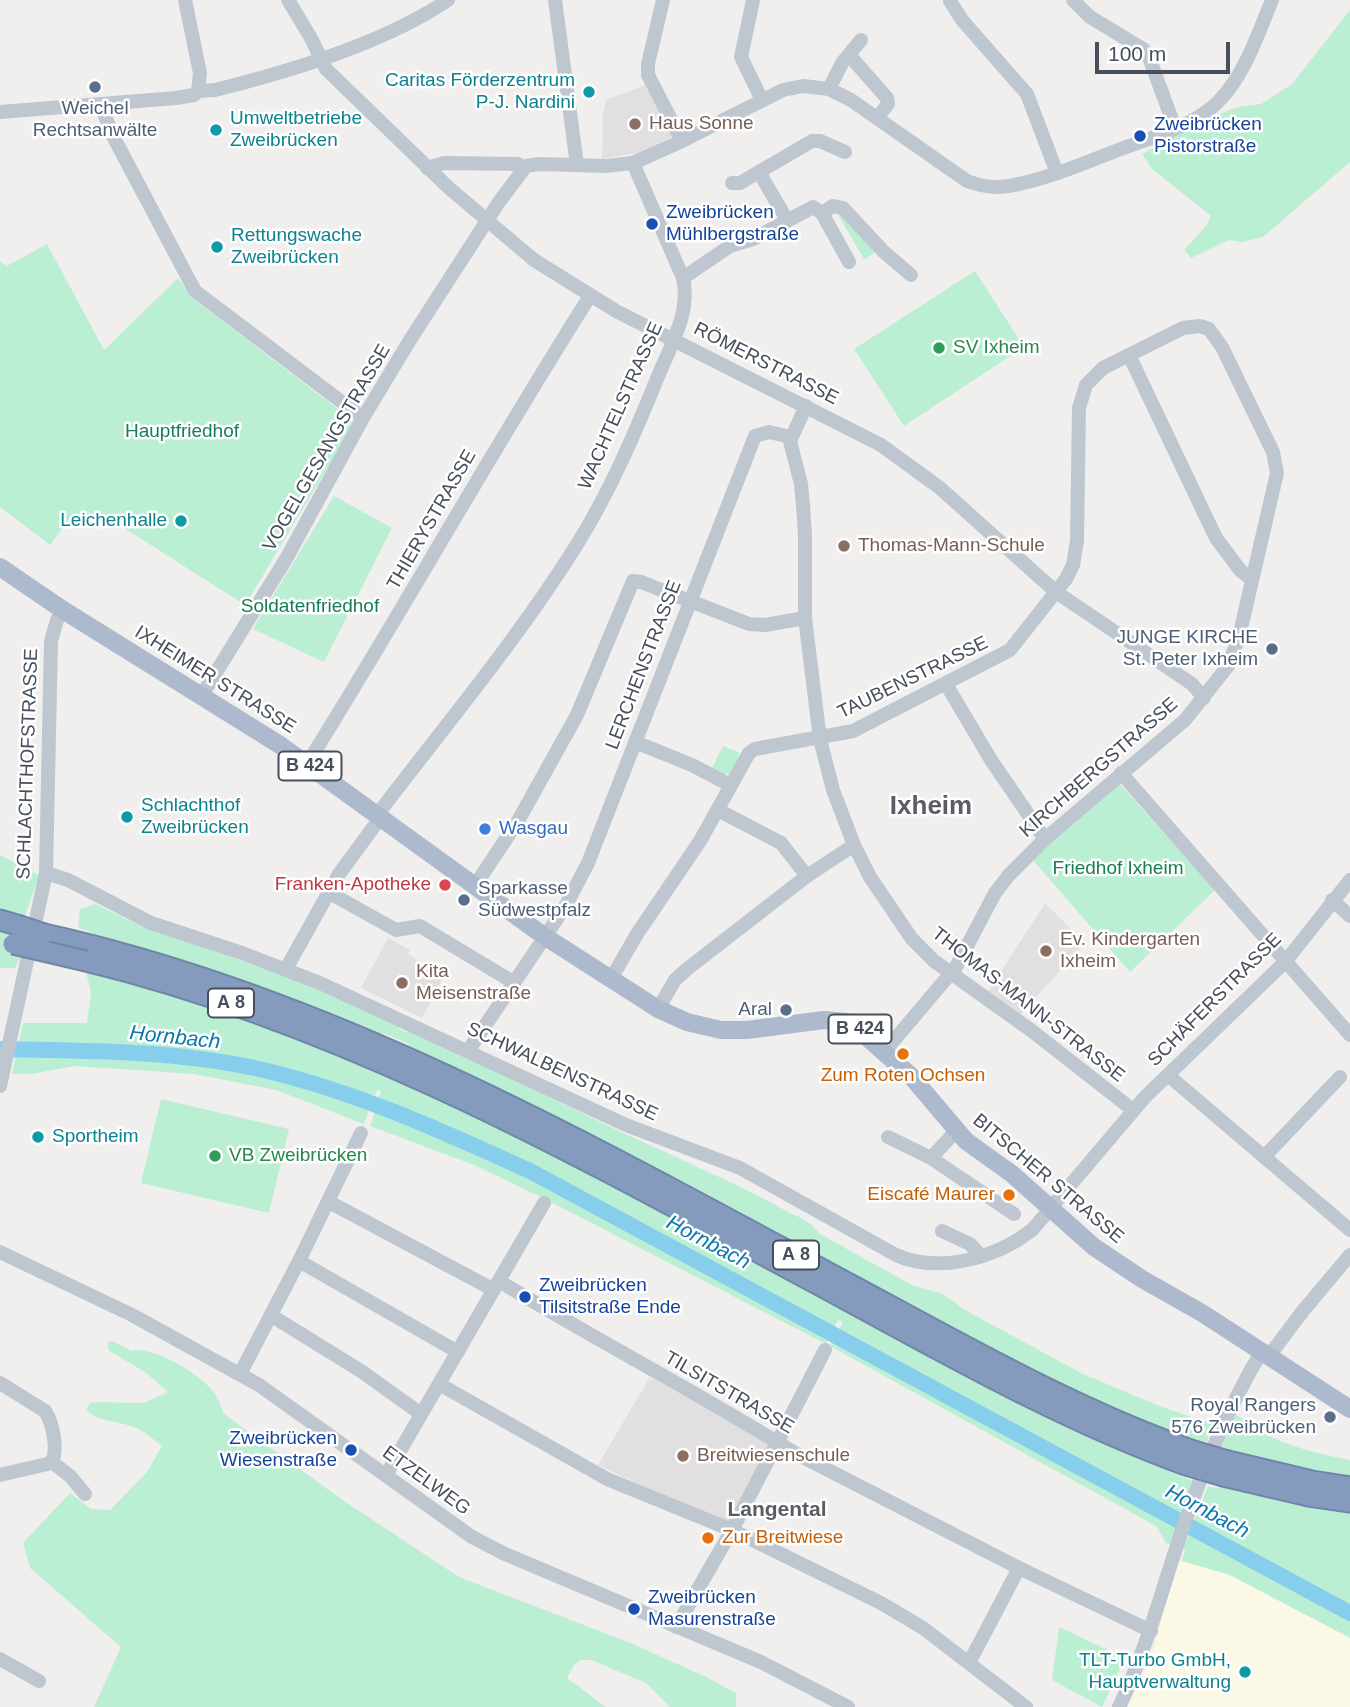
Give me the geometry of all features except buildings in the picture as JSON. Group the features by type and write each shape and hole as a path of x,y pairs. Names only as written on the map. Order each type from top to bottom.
{"highway":[{"name":"A 8","path":"8,931 44,934 88,953"},
{"name":"A 8","path":"8,931 88,953 401,1062 1045,1405 1144,1449 1188,1457 1298,1494 1349,1499"}],"main road":[{"name":"IXHEIMER STRASSE","path":"0,566 63,610 202,695 307,764 474,887 611,979"},
{"name":"BITSCHER STRASSE","path":"611,979 658,1009 687,1022 721,1030 747,1030 824,1020 846,1022 864,1032 910,1075 956,1131 1012,1174 1114,1261 1266,1353 1350,1409"}],"street":[{"path":"185,0 200,73 198,91"},
{"name":"RÖMERSTRASSE","path":"288,0 326,69 428,168 487,222 534,260 590,296 858,432 906,462 940,488 1056,592 1192,684 1204,698"},
{"path":"0,112 186,97 198,91 208,92 228,87 320,58 412,23 448,0"},
{"path":"555,0 577,165 633,163 783,90 803,86 829,89 851,100 957,176 988,187 1007,187 1057,173 1175,128 1202,114 1228,91 1246,62 1267,2"},
{"path":"663,0 648,75 682,141"},
{"path":"753,0 741,57 762,100"},
{"path":"1073,0 1090,17 1143,49 1149,57 1175,128"},
{"path":"950,1 962,20 1027,94 1057,173"},
{"path":"829,89 842,63 861,40"},
{"path":"849,55 887,98 887,104 877,118"},
{"path":"100,104 114,138 195,291 363,418"},
{"path":"732,183 740,183 812,141 820,141 845,152"},
{"path":"428,168 444,163 518,164"},
{"name":"WACHTELSTRASSE","path":"286,969 328,892 379,816 577,545 626,452 673,339 686,299 683,278 633,163"},
{"name":"VOGELGESANGSTRASSE","path":"202,695 286,559 363,418 487,222 526,166 577,165"},
{"path":"759,172 787,220"},
{"path":"822,213 833,206 843,208 884,252 911,275"},
{"path":"683,278 730,246 753,239 813,208 822,213 849,262"},
{"name":"THIERYSTRASSE","path":"307,764 387,636 502,438 590,296"},
{"name":"TAUBENSTRASSE","path":"611,979 637,934 682,869 718,810 743,760 755,749 853,732 1010,650 1070,572 1076,550 1077,430 1082,394 1097,372 1183,328 1200,326 1209,329 1216,337 1273,452 1276,483"},
{"path":"1129,355 1216,538 1240,570 1251,579"},
{"path":"791,437 806,406"},
{"name":"LERCHENSTRASSE","path":"468,1051 576,888 588,863 755,436 769,432 791,437"},
{"name":"THOMAS-MANN-STRASSE","path":"791,437 792,455 801,484 805,535 805,618 820,739 833,790 854,845 870,877 912,939 927,956 1032,1031 1133,1110"},
{"name":"KIRCHBERGSTRASSE","path":"886,1051 950,974 1002,884 1045,839 1177,728 1228,666 1235,651 1276,483"},
{"path":"474,887 518,821 577,715 633,581 745,623 755,625 805,618"},
{"name":"SCHLACHTHOFSTRASSE","path":"1,1079 9,1022 46,873 51,641 63,610"},
{"path":"946,684 991,760 1045,839"},
{"path":"635,742 682,760 730,785"},
{"path":"1121,774 1350,1035"},
{"path":"718,810 780,843 807,876"},
{"path":"658,1009 675,980 687,969 807,876 854,845"},
{"name":"SCHWALBENSTRASSE","path":"46,873 68,880 151,923 286,969 626,1125 740,1168 908,1260 937,1264 1000,1249 1021,1238 1051,1210"},
{"name":"SCHÄFERSTRASSE","path":"1051,1210 1133,1110 1285,962 1350,880"},
{"path":"328,892 396,930 420,926 513,982"},
{"path":"1332,900 1350,915"},
{"path":"1168,1076 1350,1230"},
{"path":"1264,1157 1340,1077"},
{"path":"931,1158 956,1131"},
{"path":"240,1374 272,1316 361,1133"},
{"path":"888,1137 931,1158 1014,1214"},
{"name":"TILSITSTRASSE","path":"329,1202 496,1285 778,1442 1019,1568 1151,1631"},
{"path":"386,1475 544,1203"},
{"path":"942,1231 970,1244 980,1255"},
{"name":"ETZELWEG","path":"0,1252 132,1315 240,1374 459,1529 483,1542 761,1662 848,1707"},
{"path":"1119,1707 1151,1631 1178,1545 1232,1403 1266,1353 1350,1255"},
{"path":"299,1262 458,1352"},
{"path":"272,1316 361,1371 421,1414"},
{"path":"676,1627 732,1530 825,1350"},
{"path":"0,1383 45,1411 49,1417 55,1451 52,1462"},
{"path":"439,1384 607,1479 732,1530 881,1603 923,1628 1026,1707"},
{"path":"0,1475 52,1462"},
{"path":"52,1462 70,1476 85,1494"},
{"path":"969,1663 1019,1568"},
{"path":"0,1659 39,1681"}],"shaded area":[{"name":"Haus Sonne","path":"645,85 673,136 641,152 602,159 606,100"},
{"name":"Ev. Kindergarten Ixheim","path":"1045,903 1085,943 1020,1015 988,992"},
{"name":"Kita Meisenstraße","path":"388,938 410,950 408,954 443,978 422,1018 361,988"},
{"name":"Breitwiesenschule","path":"650,1377 766,1441 768,1447 728,1523 722,1524 598,1465"},
{"path":"1178,1560 1230,1575 1350,1638 1350,1707 1128,1707 1153,1651"}],"green space":[{"path":"1350,10 1350,162 1263,237 1242,242 1229,240 1191,258 1184,250 1207,225 1211,216 1152,169 1142,154 1211,117 1238,107 1261,104 1292,84"},
{"path":"834,208 878,251 864,259"},
{"name":"Hauptfriedhof","path":"47,244 104,350 178,278 192,298 355,422 245,605 110,519 70,518 50,545 0,507 0,261 7,266"},
{"name":"SV Ixheim","path":"975,271 1024,347 904,426 854,349"},
{"name":"Soldatenfriedhof","path":"334,496 392,528 324,662 253,629"},
{"path":"723,746 740,753 731,773 724,775 712,768"},
{"name":"Friedhof Ixheim","path":"1118,782 1215,890 1130,972 1032,859"},
{"path":"0,855 39,875 25,916 20,915 10,955 20,957 15,968 0,968"},
{"path":"95,904 141,926 312,985 400,1024 399,1029 406,1032 411,1029 802,1218 820,1234 914,1286 943,1294 965,1310 1083,1374 1162,1407 1212,1424 1207,1442 1195,1439 1182,1477 1194,1481 1171,1545 1166,1543 1156,1526 830,1346 843,1322 838,1320 826,1344 474,1165 370,1126 381,1091 377,1090 364,1124 276,1090 194,1074 74,1066 32,1074 12,1074 23,1023 87,1023 91,992 86,972 83,972 93,933 78,928 80,909","holes":["383,1033 409,1044 394,1080 368,1068"]},
{"name":"VB Zweibrücken","path":"161,1099 289,1129 269,1213 141,1183"},
{"path":"112,1341 131,1351 152,1352 176,1362 214,1392 223,1413 341,1499 459,1577 633,1644 704,1676 736,1693 736,1707 670,1707 646,1683 591,1660 580,1660 567,1678 606,1707 94,1707 121,1647 30,1568 23,1543 70,1493 91,1509 110,1510 147,1472 162,1446 138,1429 96,1417 86,1409 90,1403 96,1402 144,1403 168,1392 145,1372 108,1350 108,1342"},
{"path":"1236,1415 1255,1429 1280,1441 1350,1460 1350,1638 1230,1575 1182,1561 1183,1549 1208,1486 1219,1489 1231,1450 1222,1447"},
{"path":"1059,1627 1125,1658 1102,1707 1052,1680"}],"waterway":[{"name":"Hornbach","path":"0,1049 125,1052 219,1061 322,1086 428,1126 530,1171 1350,1613"}],"place":[{"name":"Weichel Rechtsanwälte","path":"95,87"},
{"name":"Caritas Förderzentrum P-J. Nardini","path":"589,92"},
{"name":"Haus Sonne","path":"635,124"},
{"name":"Umweltbetriebe Zweibrücken","path":"216,130"},
{"name":"Zweibrücken Pistorstraße","path":"1140,136"},
{"name":"Zweibrücken Mühlbergstraße","path":"652,224"},
{"name":"Rettungswache Zweibrücken","path":"217,247"},
{"name":"SV Ixheim","path":"939,348"},
{"name":"Leichenhalle","path":"181,521"},
{"name":"Thomas-Mann-Schule","path":"844,546"},
{"name":"JUNGE KIRCHE St. Peter Ixheim","path":"1272,649"},
{"name":"Schlachthof Zweibrücken","path":"127,817"},
{"name":"Wasgau","path":"485,829"},
{"name":"Franken-Apotheke","path":"445,885"},
{"name":"Sparkasse Südwestpfalz","path":"464,900"},
{"name":"Ev. Kindergarten Ixheim","path":"1046,951"},
{"name":"Kita Meisenstraße","path":"402,983"},
{"name":"Aral","path":"786,1010"},
{"name":"Zum Roten Ochsen","path":"903,1054"},
{"name":"Sportheim","path":"38,1137"},
{"name":"VB Zweibrücken","path":"215,1156"},
{"name":"Eiscafé Maurer","path":"1009,1195"},
{"name":"Zweibrücken Tilsitstraße Ende","path":"525,1297"},
{"name":"Royal Rangers 576 Zweibrücken","path":"1330,1417"},
{"name":"Zweibrücken Wiesenstraße","path":"351,1450"},
{"name":"Breitwiesenschule","path":"683,1456"},
{"name":"Zur Breitwiese","path":"708,1538"},
{"name":"Zweibrücken Masurenstraße","path":"634,1609"},
{"name":"TLT-Turbo GmbH, Hauptverwaltung","path":"1245,1672"}],"district":[{"name":"Ixheim","path":"931,807"},
{"name":"Langental","path":"777,1510"}]}
